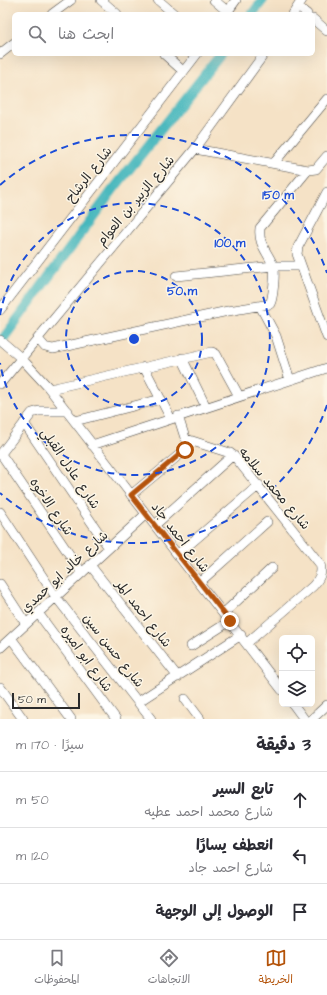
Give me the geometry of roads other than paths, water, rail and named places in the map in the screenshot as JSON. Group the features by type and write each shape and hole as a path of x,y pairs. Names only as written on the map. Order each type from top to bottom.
{"street":[{"path":"55,12 71,0"},
{"path":"101,0 115,12"},
{"path":"158,0 172,12"},
{"path":"214,0 226,12"},
{"path":"228,12 236,0"},
{"path":"315,21 327,31"},
{"path":"0,54 12,45"},
{"path":"166,56 184,71"},
{"name":"شارع الرشاح","path":"0,310 195,56"},
{"name":"شارع الزبير بن العوام","path":"0,384 194,149 263,56"},
{"path":"274,163 327,100"},
{"path":"194,149 308,170 316,169 326,160"},
{"path":"38,339 45,347 53,349 228,310 268,305 271,302 274,266 260,242 260,228 308,170"},
{"path":"327,192 298,248 298,260 327,337"},
{"path":"176,276 274,266 301,266"},
{"path":"260,306 276,336 290,380"},
{"name":"شارع احمد جاد","path":"0,340 21,358 68,411 279,686"},
{"path":"50,389 182,358 214,353 239,396"},
{"path":"182,358 206,407"},
{"path":"131,495 183,452 186,444 186,439 161,399 144,367"},
{"path":"92,444 327,368"},
{"path":"75,421 161,399"},
{"path":"1,455 24,422 36,411 68,411"},
{"name":"شارع عادل القبلي","path":"24,422 109,548"},
{"name":"شارع محمد سلامه","path":"186,439 233,455 259,485 320,564 322,569 320,577 313,586 247,643"},
{"name":"شارع الاخوه","path":"1,455 82,573"},
{"path":"155,525 233,455"},
{"path":"178,554 259,485"},
{"name":"شارع حسن سين","path":"0,512 56,597 151,719"},
{"name":"شارع خالد ابو حمدي","path":"0,648 146,514"},
{"path":"200,582 267,522"},
{"name":"شارع احمد المر","path":"90,565 178,677"},
{"path":"224,613 272,568"},
{"path":"0,584 26,624"},
{"name":"شارع ابو اميره","path":"38,613 116,719"},
{"path":"191,646 230,621"},
{"path":"138,702 241,635"},
{"path":"11,638 71,719"},
{"path":"0,688 23,719"},
{"path":"185,699 200,719"},
{"path":"312,719 327,705"},
{"path":"295,707 304,719"}],"waterway":[{"path":"254,12 263,0"},
{"path":"0,343 112,191 219,56"}]}
